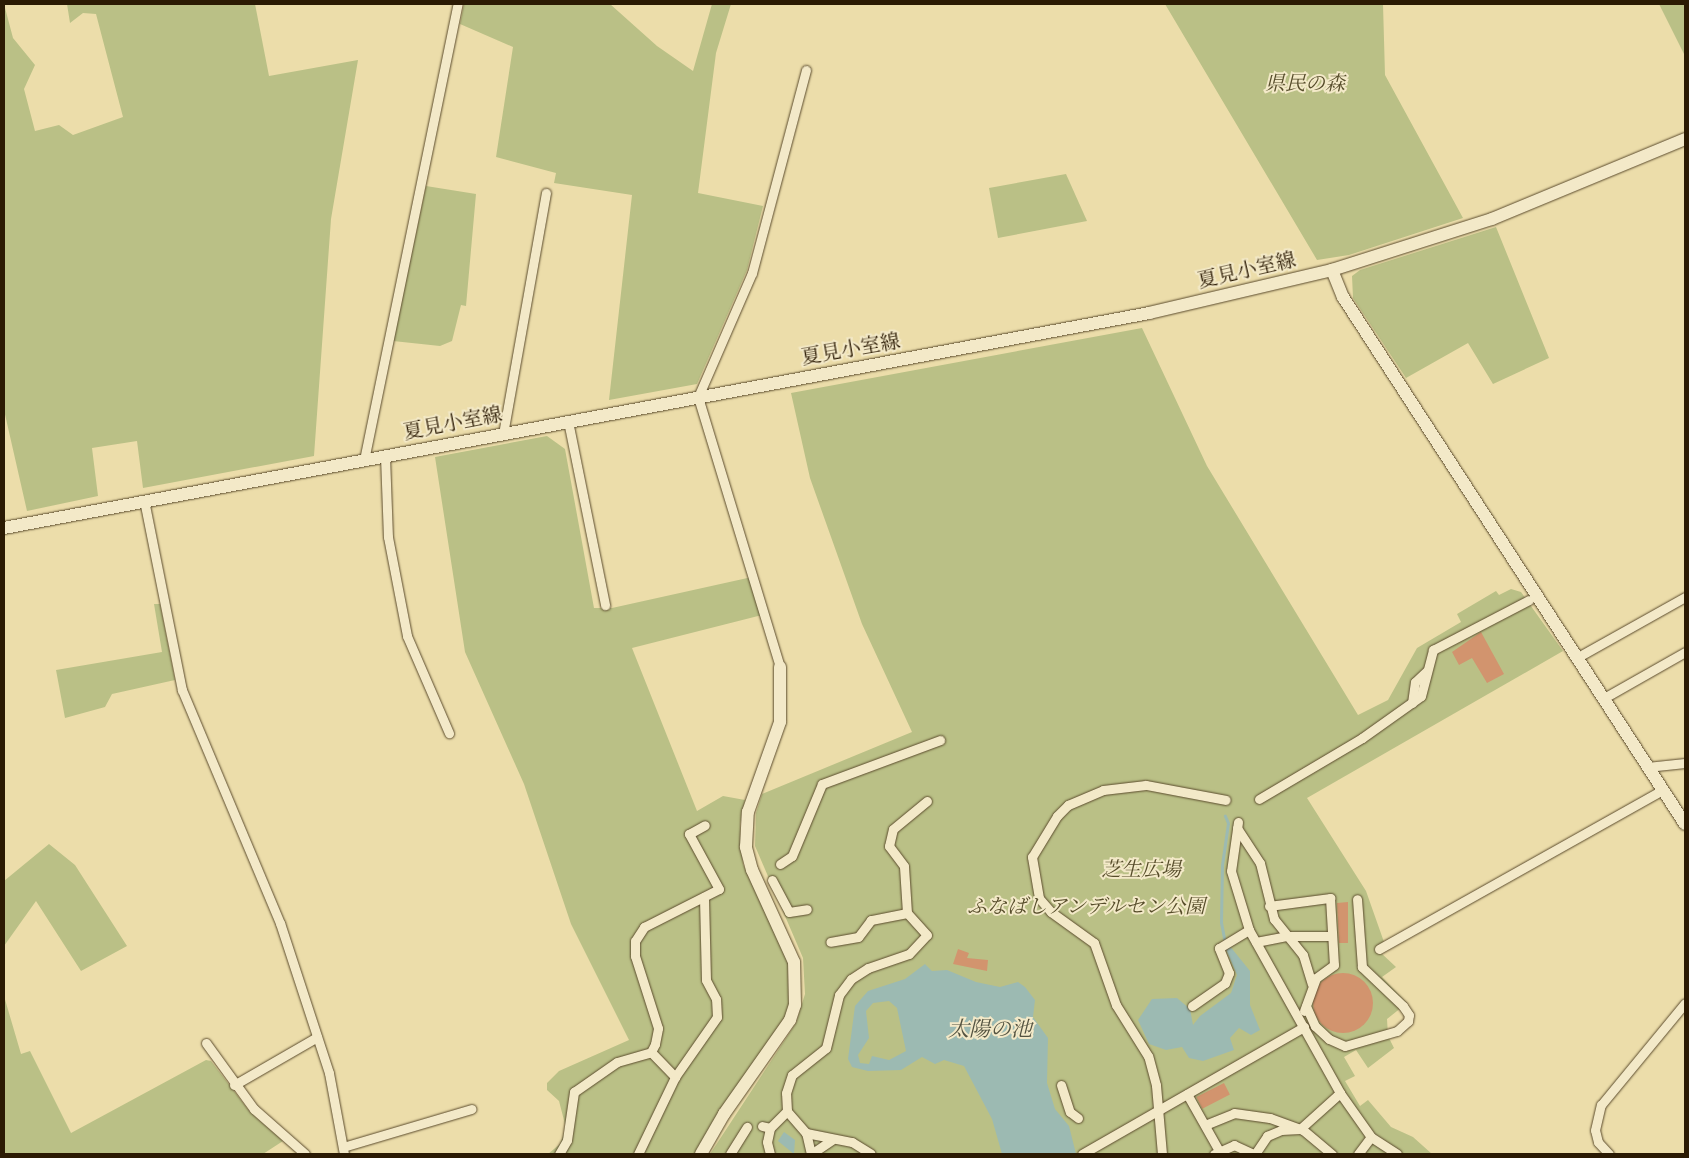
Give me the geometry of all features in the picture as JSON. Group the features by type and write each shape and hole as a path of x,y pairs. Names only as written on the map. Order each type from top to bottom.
{"main road":[{"name":"夏見小室線","path":"4,528 698,396 1083,327 1332,270 1539,202 1685,139"},
{"path":"1332,270 1342,297 1685,824"},
{"path":"701,1154 724,1114 790,1020 795,1004 794,962 752,870 745,838 752,796 778,733 783,694 780,667"}],"street":[{"path":"364,460 458,4"},
{"path":"780,667 698,396 752,273 806,70"},
{"path":"503,434 546,193"},
{"path":"568,421 605,605"},
{"path":"385,456 388,537 407,636 449,733"},
{"path":"144,500 182,690 280,922 329,1073 344,1151 471,1109"},
{"path":"1578,657 1685,597"},
{"path":"1259,799 1362,738 1412,703 1425,690 1427,671 1433,650 1529,600"},
{"path":"1604,698 1685,652"},
{"path":"780,864 792,860 822,784 940,740"},
{"path":"1647,767 1685,763"},
{"path":"1162,1154 1158,1110 1148,1056 1116,1005 1098,950 1039,898 1032,857 1056,816 1068,805 1103,790 1146,785 1226,800"},
{"path":"1379,949 1662,790"},
{"path":"832,1140 811,1154 806,1133 787,1111 786,1093 792,1075 826,1048 843,989 868,968 910,954 926,935 906,913 904,866 889,846 893,829 927,800"},
{"path":"651,1052 658,1028 634,956 635,941 644,927 719,890 689,834 705,824"},
{"path":"1082,1154 1187,1094 1301,1024 1312,984 1303,955 1287,936 1269,906 1260,863 1237,825 1230,871 1249,930 1301,1024 1340,1093 1371,1137 1397,1154"},
{"path":"772,880 789,912 807,909"},
{"path":"638,1154 675,1077 718,1017 716,1000 706,980 704,897"},
{"path":"1269,906 1330,898 1330,936 1334,965 1312,984"},
{"path":"1306,1006 1314,1026 1329,1039 1345,1046 1397,1032 1408,1021 1409,1015 1403,1006 1362,967 1357,900"},
{"path":"830,942 858,937 871,920 906,913"},
{"path":"1192,1006 1225,983 1229,973 1218,948 1249,930"},
{"path":"1256,942 1287,936 1330,936"},
{"path":"1609,1154 1598,1142 1595,1130 1601,1106 1685,1003"},
{"path":"234,1085 317,1037"},
{"path":"206,1043 234,1085 254,1109 305,1154"},
{"path":"651,1052 675,1077"},
{"path":"559,1154 567,1140 571,1097 579,1086 617,1062 651,1052"},
{"path":"1061,1085 1070,1112 1078,1118"},
{"path":"1187,1094 1205,1125 1216,1152 1234,1145 1254,1154 1261,1141 1274,1132 1300,1129 1340,1093"},
{"path":"770,1154 766,1127 787,1111"},
{"path":"1205,1125 1224,1115 1249,1113 1300,1129 1332,1154"},
{"path":"730,1154 747,1127"},
{"path":"806,1133 832,1140 852,1142 871,1154"},
{"path":"1358,1154 1371,1137"}],"green space":[{"path":"4,4 13,38 35,65 24,89 35,131 59,125 73,135 123,117 96,14 83,13 70,23 67,4 255,4 269,76 358,60 331,219 314,456 143,488 137,441 92,448 98,496 27,511 4,410"},
{"path":"464,4 610,4 657,46 693,71 712,4 731,4 716,53 698,193 763,206 747,270 697,384 609,400 632,195 554,183 556,173 496,157 513,47 460,24"},
{"name":"県民の森","path":"1165,4 1383,4 1385,75 1463,218 1349,255 1317,260"},
{"path":"1659,4 1685,4 1685,56"},
{"path":"1066,174 1087,221 998,238 989,188"},
{"path":"426,186 476,194 466,306 461,305 452,341 440,346 393,341"},
{"path":"1496,227 1549,358 1493,384 1468,343 1406,378 1353,298 1352,276 1360,270"},
{"name":"ふなばしアンデルセン公園","path":"1142,328 1207,466 1358,715 1388,700 1417,648 1461,622 1457,614 1496,591 1499,595 1511,589 1521,592 1563,651 1307,798 1366,891 1384,942 1380,952 1396,967 1382,977 1407,1003 1387,1019 1388,1036 1394,1048 1368,1068 1356,1050 1344,1057 1355,1076 1345,1081 1360,1106 1368,1100 1391,1127 1413,1137 1432,1154 710,1154 796,1023 805,994 803,958 755,846 756,813 762,794 912,732 862,624 810,478 791,393"},
{"path":"547,436 565,449 594,608 612,608 752,577 762,615 632,648 697,811 723,796 745,800 740,824 743,864 788,963 790,1004 785,1017 719,1111 695,1154 548,1154 560,1144 566,1128 559,1101 547,1090 547,1083 559,1071 629,1040 571,924 524,784 465,652 435,457"},
{"path":"154,604 160,604 175,680 112,694 105,707 65,718 56,670 162,652"},
{"path":"49,844 75,865 127,946 81,971 36,901 4,946 4,881"},
{"path":"4,996 21,1054 30,1051 71,1133 206,1060 211,1061 250,1112 283,1141 263,1154 4,1154"}],"water":[{"path":"1229,945 1250,971 1250,1005 1260,1030 1251,1035 1239,1028 1230,1038 1234,1050 1203,1061 1189,1058 1182,1047 1166,1050 1149,1044 1138,1020 1152,999 1177,998 1190,1009 1193,1025 1200,1016 1231,993 1237,975 1225,947"},
{"name":"太陽の池","path":"925,964 932,971 947,970 976,982 1000,987 1018,982 1025,987 1035,1000 1033,1017 1048,1038 1047,1083 1055,1109 1069,1126 1076,1154 1002,1154 992,1119 964,1066 944,1060 935,1064 922,1057 901,1070 868,1071 852,1067 848,1059 855,1006 868,991 905,979","holes":["889,1001 897,1008 906,1051 889,1060 872,1056 869,1064 860,1063 858,1055 869,1038 866,1011 873,1003"]},
{"path":"784,1132 795,1140 794,1154 778,1141"}],"building":[{"path":"1481,632 1504,674 1487,683 1472,658 1459,665 1452,652"},
{"path":"1348,902 1348,943 1339,943 1337,903"},
{"path":"958,949 969,953 967,958 988,960 987,971 953,964"},
{"path":"1337,973 1349,973 1360,978 1368,986 1373,997 1371,1015 1360,1028 1349,1033 1337,1033 1326,1028 1318,1020 1313,1009 1313,997 1318,986 1326,978"},
{"path":"1224,1083 1230,1095 1202,1109 1196,1097"}],"waterway":[{"path":"1225,816 1228,823 1222,865 1221,922 1225,943"}],"park label":[{"name":"芝生広場","path":"1141,870"}]}
